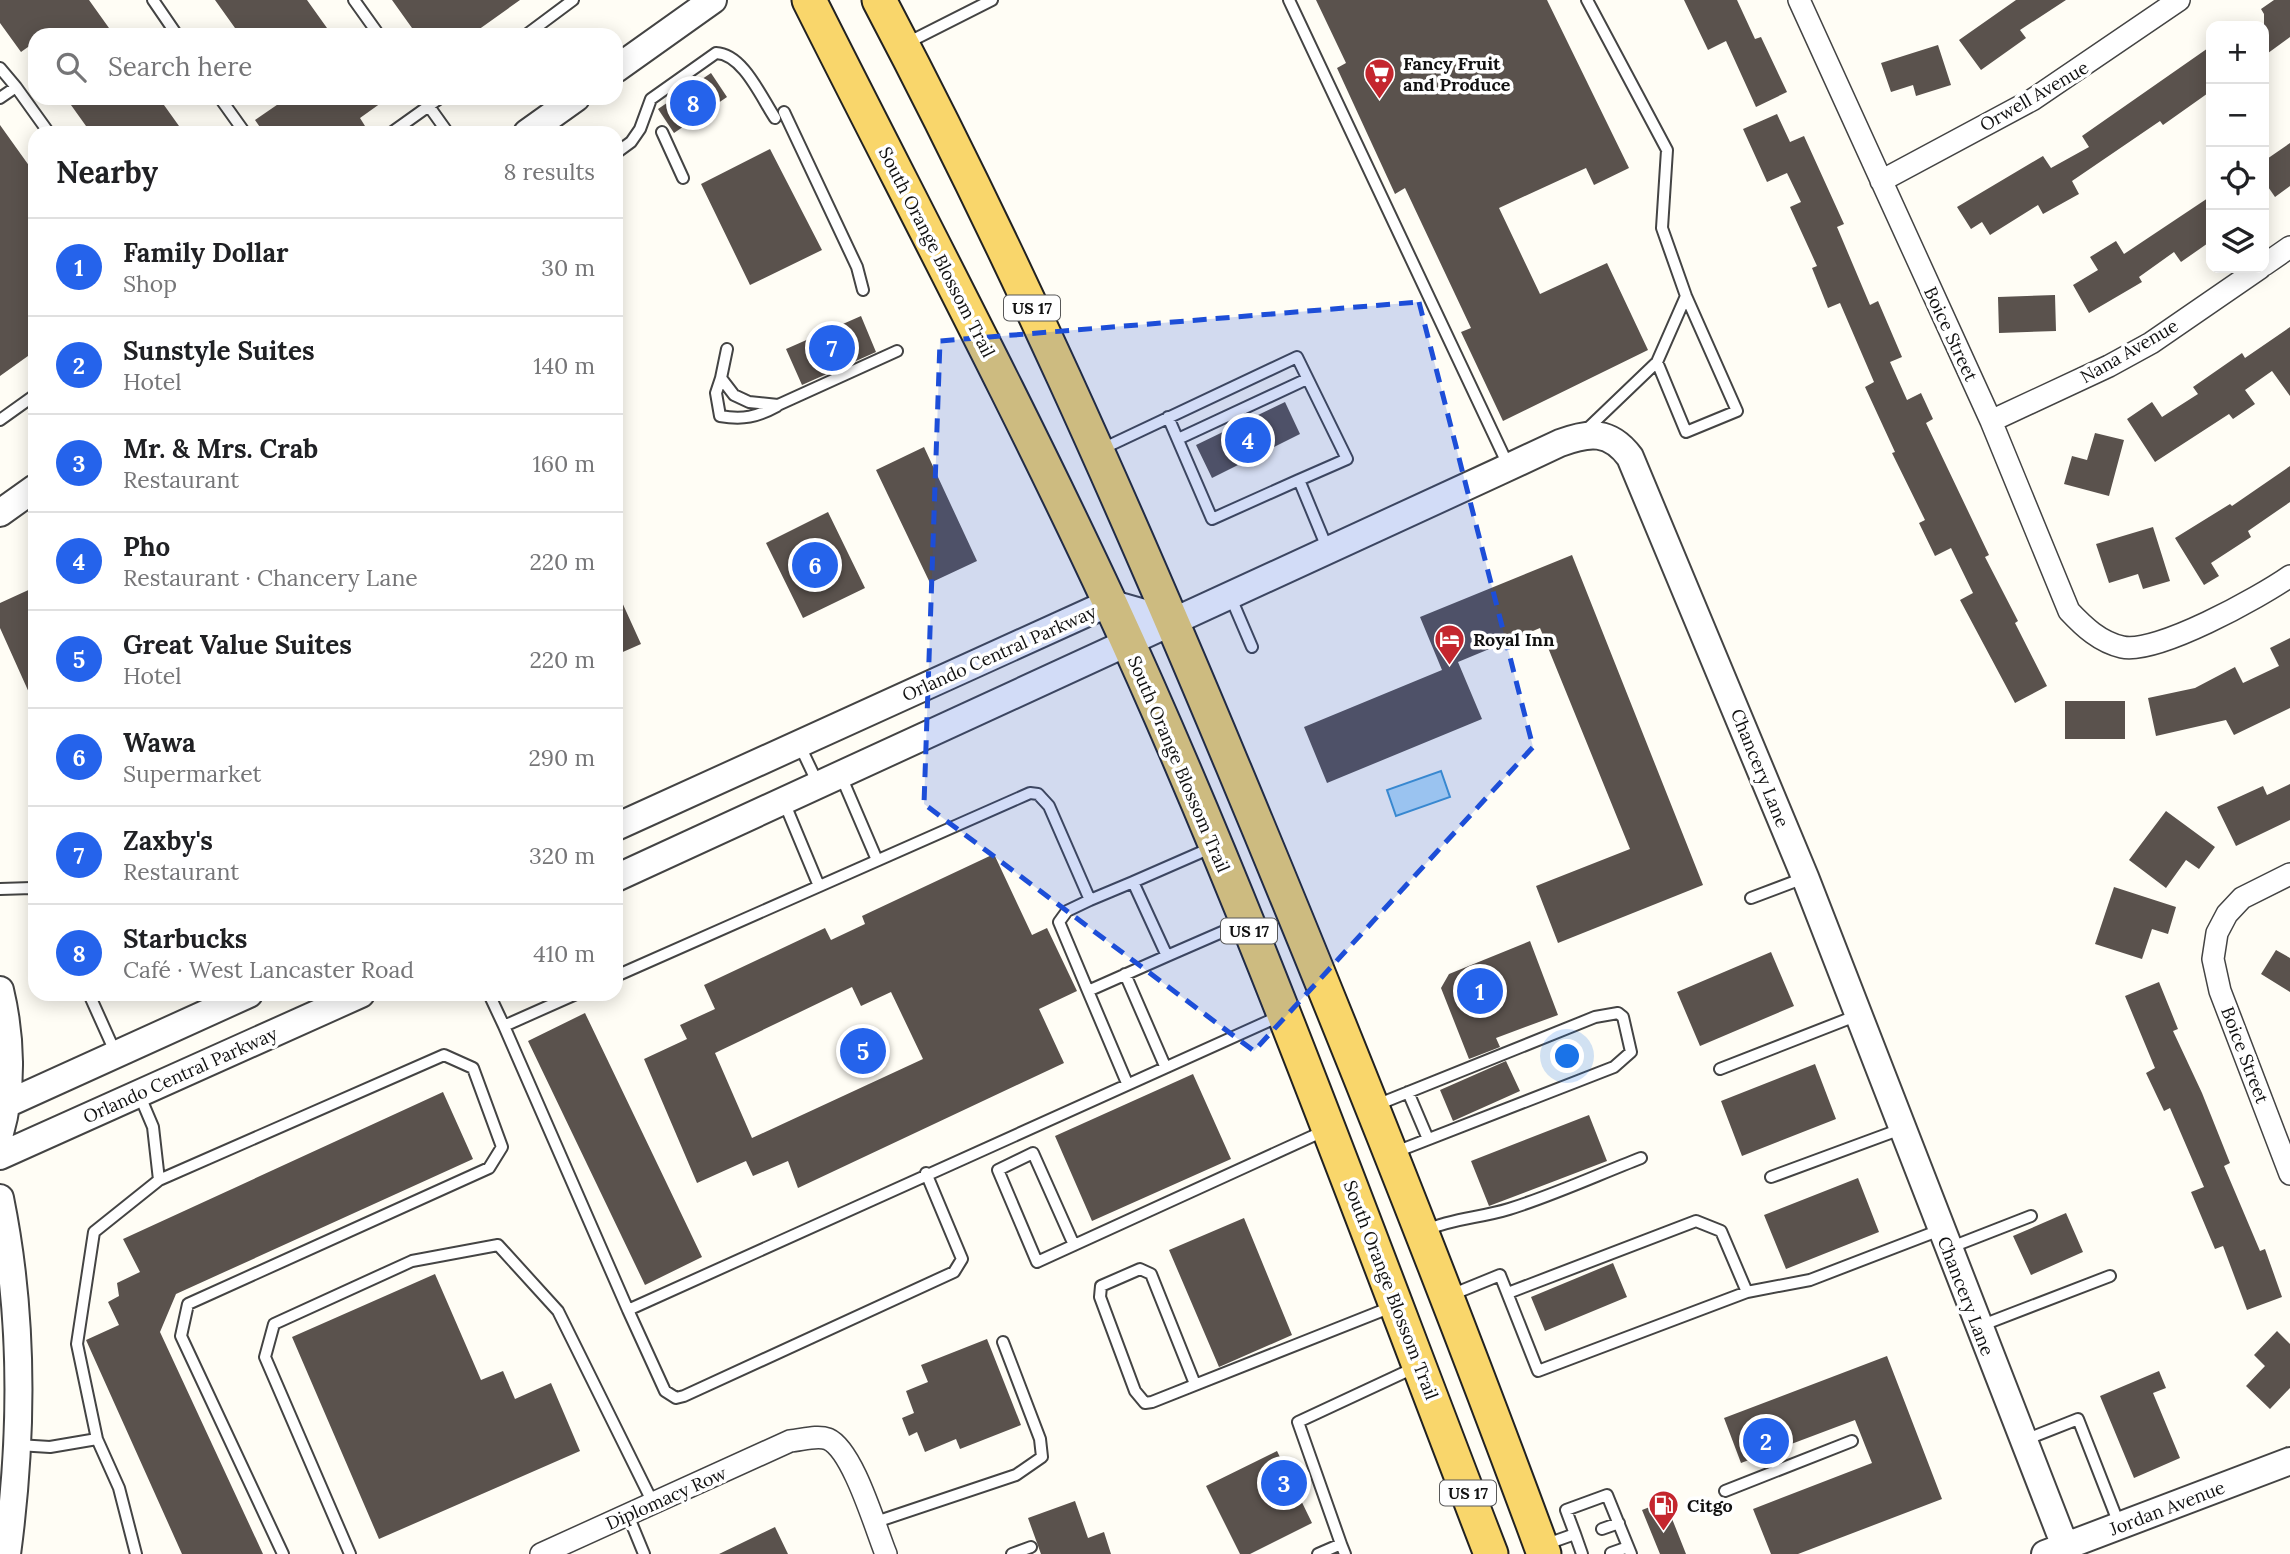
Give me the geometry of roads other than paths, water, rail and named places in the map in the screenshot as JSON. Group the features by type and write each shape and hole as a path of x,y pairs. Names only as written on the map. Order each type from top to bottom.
{"main road":[{"name":"South Orange Blossom Trail","path":"809,0 989,353 1110,603 1215,846 1283,1014 1444,1432 1510,1552"},
{"name":"US 17","path":"879,0 1012,262 1172,621 1330,997 1511,1465 1510,1552"},
{"path":"1444,1432 1465,1456 1487,1465 1511,1465"}],"street":[{"path":"623,64 713,0"},
{"name":"Boice Street","path":"1798,0 1991,421 2069,611 2092,635 2123,648 2178,635 2290,576"},
{"name":"Orwell Avenue","path":"1881,181 2032,100 2179,0"},
{"path":"537,126 566,105"},
{"name":"Nana Avenue","path":"2269,261 2290,247"},
{"name":"Nana Avenue","path":"1991,421 2109,366 2151,342 2252,273"},
{"name":"Chancery Lane","path":"1172,621 1580,436 1597,434 1612,438 1630,457 1805,877 2022,1441 2059,1551"},
{"path":"0,513 28,493"},
{"name":"Orlando Central Parkway","path":"623,824 1110,603 1172,621"},
{"path":"623,875 1128,644 1172,621"},
{"name":"Boice Street","path":"2289,1167 2220,991 2213,959 2217,933 2227,914 2242,898 2290,874"},
{"path":"0,990 8,1055 0,1133"},
{"path":"4,1105 233,1001"},
{"name":"Orlando Central Parkway","path":"0,1156 345,1001"},
{"path":"0,1198 14,1291 15,1436 7,1554"},
{"name":"Diplomacy Row","path":"541,1554 790,1441 820,1437 830,1440 848,1459 886,1554"},
{"name":"Jordan Avenue","path":"2059,1551 2290,1461"}],"lane":[{"path":"153,0 172,28"},
{"path":"354,0 374,28"},
{"path":"535,28 573,0"},
{"path":"903,46 992,0"},
{"path":"1289,0 1509,467"},
{"path":"1587,0 1667,150 1662,228 1686,296 1737,411 1686,432 1657,362"},
{"path":"623,148 640,129 649,112 651,99 716,53 727,53 737,61 779,115 857,267 863,290"},
{"path":"0,68 28,103"},
{"path":"0,98 16,87"},
{"path":"29,105 45,126"},
{"path":"225,105 240,126"},
{"path":"399,126 423,105"},
{"path":"428,105 443,126"},
{"path":"662,132 684,178"},
{"path":"1580,436 1657,362 1686,296"},
{"path":"727,349 716,393 720,416 740,419 758,416 897,351"},
{"path":"1096,451 1168,417 1297,357 1347,459 1212,519 1168,417"},
{"path":"721,378 734,395 749,402 778,405"},
{"path":"1178,439 1307,379"},
{"path":"0,420 28,400"},
{"path":"1299,480 1328,550"},
{"path":"1230,594 1252,647"},
{"path":"799,744 830,781 877,860"},
{"path":"623,973 1017,798 1038,794 1049,806 1090,900"},
{"path":"784,802 819,886"},
{"path":"1127,1083 1059,922 1067,911 1215,846"},
{"path":"1751,898 1805,877"},
{"path":"1133,882 1167,956"},
{"path":"0,888 28,888"},
{"path":"1088,991 1245,922"},
{"path":"1125,974 1165,1066"},
{"path":"92,1001 116,1054"},
{"path":"492,1001 664,1391 676,1398 954,1272 962,1259 926,1173"},
{"path":"504,1026 560,1001"},
{"path":"1372,1107 1595,1017 1618,1013 1623,1017 1632,1046 1625,1060 1614,1068 1390,1154"},
{"path":"628,1310 926,1173 1283,1014"},
{"path":"1720,1069 1858,1015"},
{"path":"136,1554 119,1488 97,1440 76,1344 94,1232 159,1180 444,1055 473,1068 502,1147 489,1168 188,1304 181,1336 283,1554"},
{"path":"1408,1092 1428,1139"},
{"path":"139,1094 153,1127 159,1180"},
{"path":"1074,1245 1033,1153 998,1170 1037,1262 1328,1129"},
{"path":"1771,1177 1901,1129"},
{"path":"1420,1232 1463,1217 1477,1218 1511,1209 1641,1158"},
{"path":"1446,1297 1500,1275 1538,1371 1747,1292 1810,1280 2031,1216"},
{"path":"1508,1293 1696,1221 1721,1231 1747,1292"},
{"path":"349,1554 265,1357 274,1324 412,1261 498,1245 558,1311 653,1503"},
{"path":"1195,1384 1151,1274 1140,1269 1101,1286 1100,1297 1139,1399 1152,1402 1396,1305"},
{"path":"1978,1327 2110,1276"},
{"path":"873,1523 1016,1475 1042,1457 1040,1439 1003,1342"},
{"path":"1318,1554 1343,1549 1298,1422 1419,1365"},
{"path":"2022,1441 2078,1419 2120,1525"},
{"path":"15,1436 50,1447 97,1440"},
{"path":"1724,1491 1852,1441"},
{"path":"1582,1554 1566,1510 1607,1495 1630,1550 1611,1553"},
{"path":"628,1515 644,1554"},
{"path":"1602,1530 1619,1523"},
{"path":"1510,1552 1577,1537"},
{"path":"1012,1554 1031,1547"}],"water":[{"path":"1441,771 1450,797 1396,816 1387,790"}],"place":[{"name":"Fancy Fruit and Produce","path":"1380,100"},
{"name":"Starbucks","path":"693,103"},
{"name":"Zaxby's","path":"832,348"},
{"name":"Pho","path":"1248,440"},
{"name":"Wawa","path":"815,565"},
{"name":"Royal Inn","path":"1450,666"},
{"name":"Family Dollar","path":"1480,991"},
{"name":"Great Value Suites","path":"863,1051"},
{"name":"Sunstyle Suites","path":"1766,1441"},
{"name":"Mr. & Mrs. Crab","path":"1284,1483"},
{"name":"Citgo","path":"1664,1532"}]}
